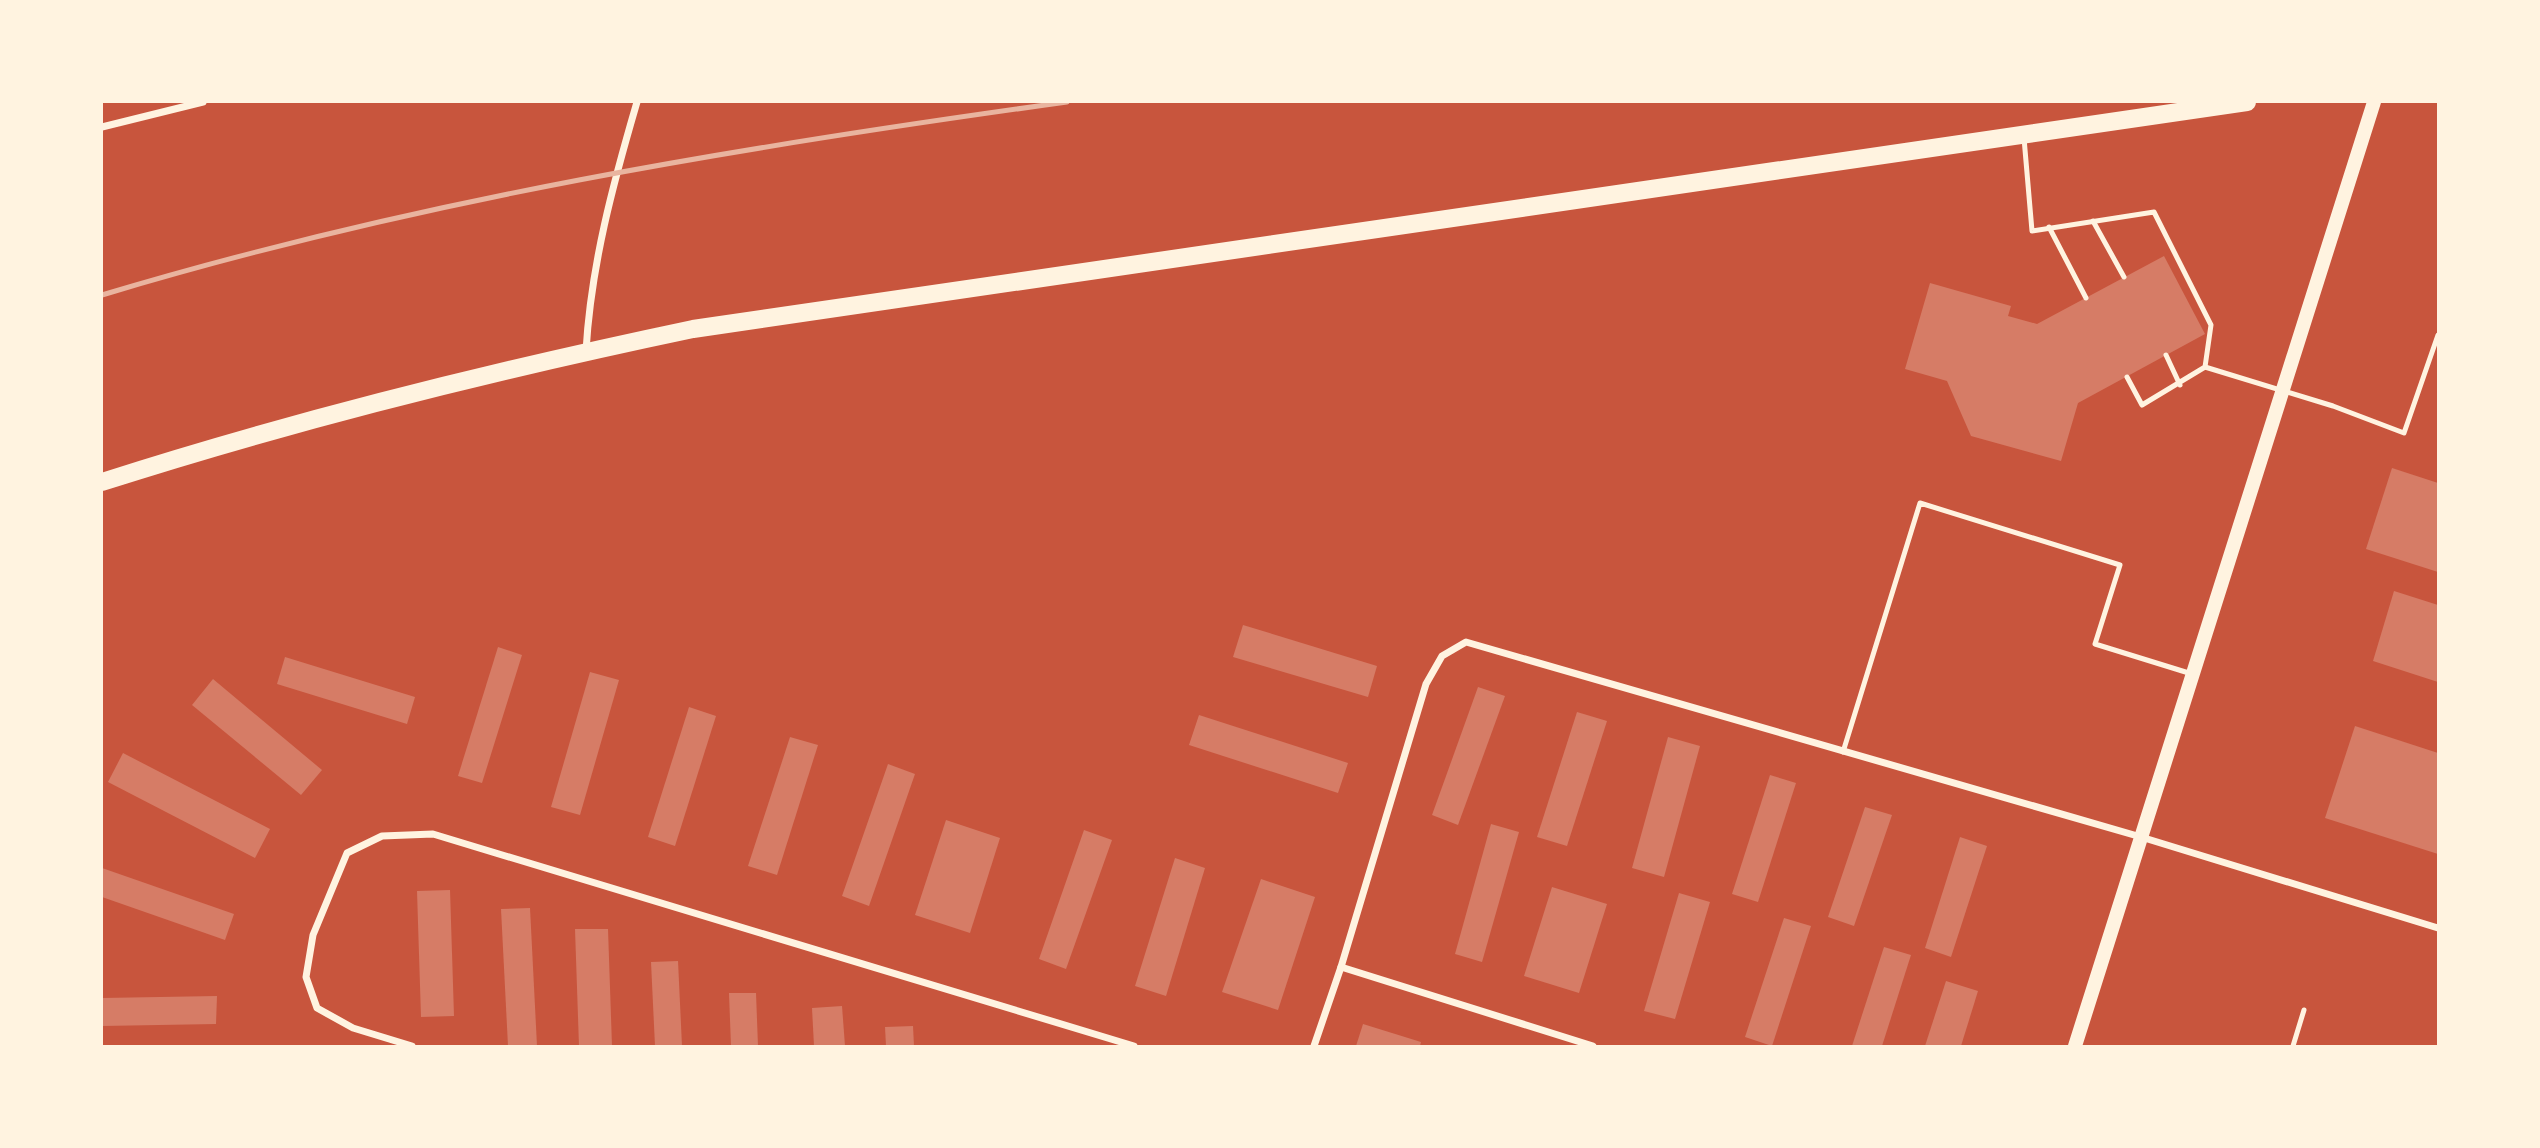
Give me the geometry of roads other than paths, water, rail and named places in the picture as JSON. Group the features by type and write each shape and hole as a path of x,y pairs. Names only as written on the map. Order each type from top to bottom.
{"main road":[{"path":"102,482 315,418 586,352 781,314 2247,102"},
{"path":"2076,1046 2374,102"}],"street":[{"path":"102,127 203,102"},
{"path":"586,352 589,296 599,241 637,102"},
{"path":"1314,1046 1341,967 1426,684 1442,656 1466,642 1485,645 1843,752 2141,837 2438,928"},
{"path":"412,1046 353,1028 317,1008 306,977 313,935 347,853 382,836 433,834 1134,1046"},
{"path":"1341,967 1593,1046"}],"lane":[{"path":"2023,135 2032,231 2154,212 2211,325 2204,367 2180,385 2142,405 2127,377"},
{"path":"2093,221 2124,277"},
{"path":"2049,228 2086,298"},
{"path":"2204,367 2404,433 2438,335"},
{"path":"2166,355 2180,385"},
{"path":"1843,752 1920,503 2120,565 2095,644 2192,674"},
{"path":"2293,1046 2304,1010"}],"railway":[{"path":"102,295 221,261 460,204 701,158 1067,102"}]}
